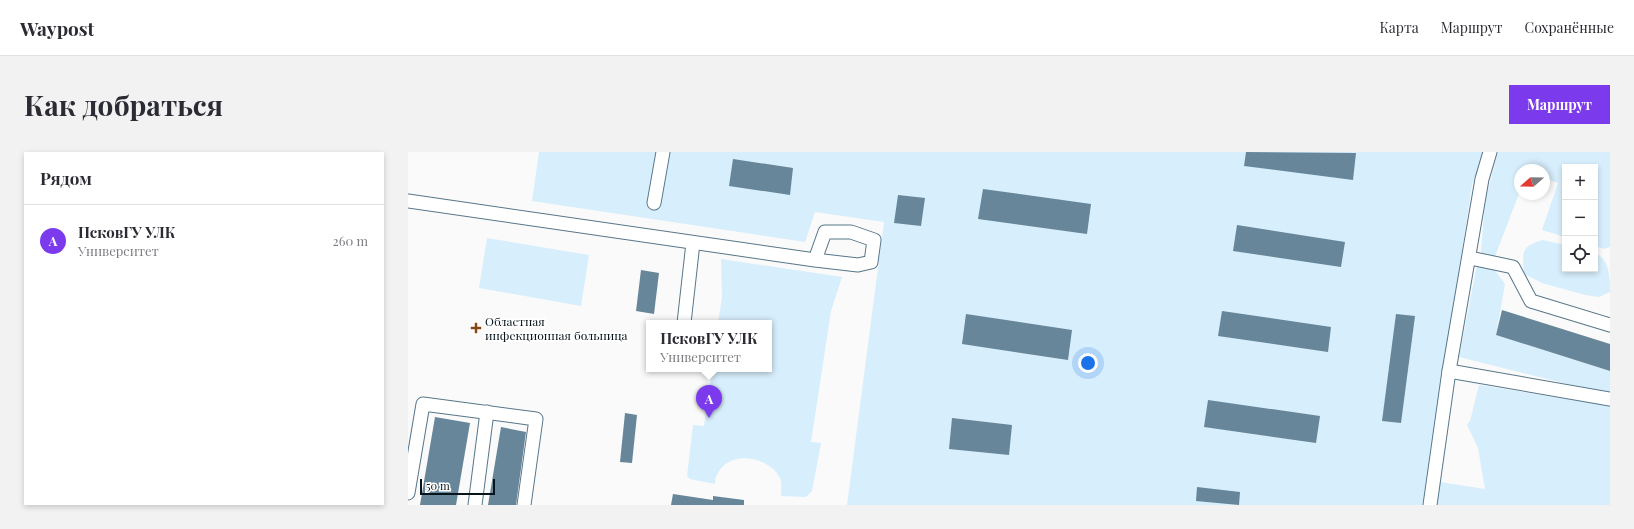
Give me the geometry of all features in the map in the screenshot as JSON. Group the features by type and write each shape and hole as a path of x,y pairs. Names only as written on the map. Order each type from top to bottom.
{"lane":[{"path":"654,203 663,152"},
{"path":"1430,505 1449,371 1470,258 1482,179 1490,152"},
{"path":"408,201 815,260"},
{"path":"684,320 693,243"},
{"path":"1470,258 1513,267 1531,301 1610,325"},
{"path":"1449,371 1610,399"},
{"path":"408,493 423,404 536,419 524,505"},
{"path":"475,505 487,412"}],"shaded area":[{"path":"539,152 1483,152 1472,185 1423,505 847,505 884,222 815,212 805,242 532,201"},
{"path":"1498,152 1610,152 1610,247 1604,249 1598,247 1598,164 1562,164 1562,236 1542,230 1558,183 1550,180 1550,164 1514,164 1514,200 1517,200 1494,259 1481,252 1485,201"},
{"path":"487,238 589,255 581,306 479,288"},
{"path":"1543,240 1562,244 1562,272 1598,272 1598,255 1600,256 1604,260 1608,270 1610,292 1599,297 1585,295 1542,283 1524,274 1524,251 1530,245"},
{"path":"721,259 842,277 831,311 811,442 821,443 812,491 806,497 781,496 781,480 775,470 758,461 748,458 730,461 722,467 715,479 715,484 690,479 687,476 693,425 704,426 712,372 772,372 772,320 718,320 722,297"},
{"path":"1477,265 1491,265 1505,284 1496,335 1610,371 1610,394 1572,389 1567,384 1459,357"},
{"path":"1479,385 1610,406 1610,505 1437,505 1440,482 1485,489 1478,448 1467,425 1470,421"}],"building":[{"path":"1246,152 1356,153 1353,180 1244,166"},
{"path":"733,159 793,168 790,195 729,186"},
{"path":"983,189 1091,204 1087,234 978,219"},
{"path":"898,195 925,198 921,226 894,223"},
{"path":"1237,225 1345,242 1341,267 1233,251"},
{"path":"641,270 659,273 654,314 636,311"},
{"path":"1502,310 1610,344 1610,371 1496,335"},
{"path":"1222,311 1331,327 1328,352 1218,336"},
{"path":"966,314 1072,330 1068,360 962,344"},
{"path":"1396,314 1415,316 1401,423 1382,421"},
{"path":"1208,400 1320,416 1316,443 1204,427"},
{"path":"625,413 637,415 632,463 620,462"},
{"path":"435,417 470,423 456,505 420,505"},
{"path":"952,418 1012,425 1009,455 949,449"},
{"path":"501,427 526,432 516,505 488,505"},
{"path":"1197,487 1240,492 1239,505 1196,501"},
{"path":"673,494 713,500 713,496 744,500 744,505 671,505"}],"place":[{"name":"Областная инфекционная больница","path":"476,328"},
{"name":"ПсковГУ УЛК","path":"709,418"}]}
